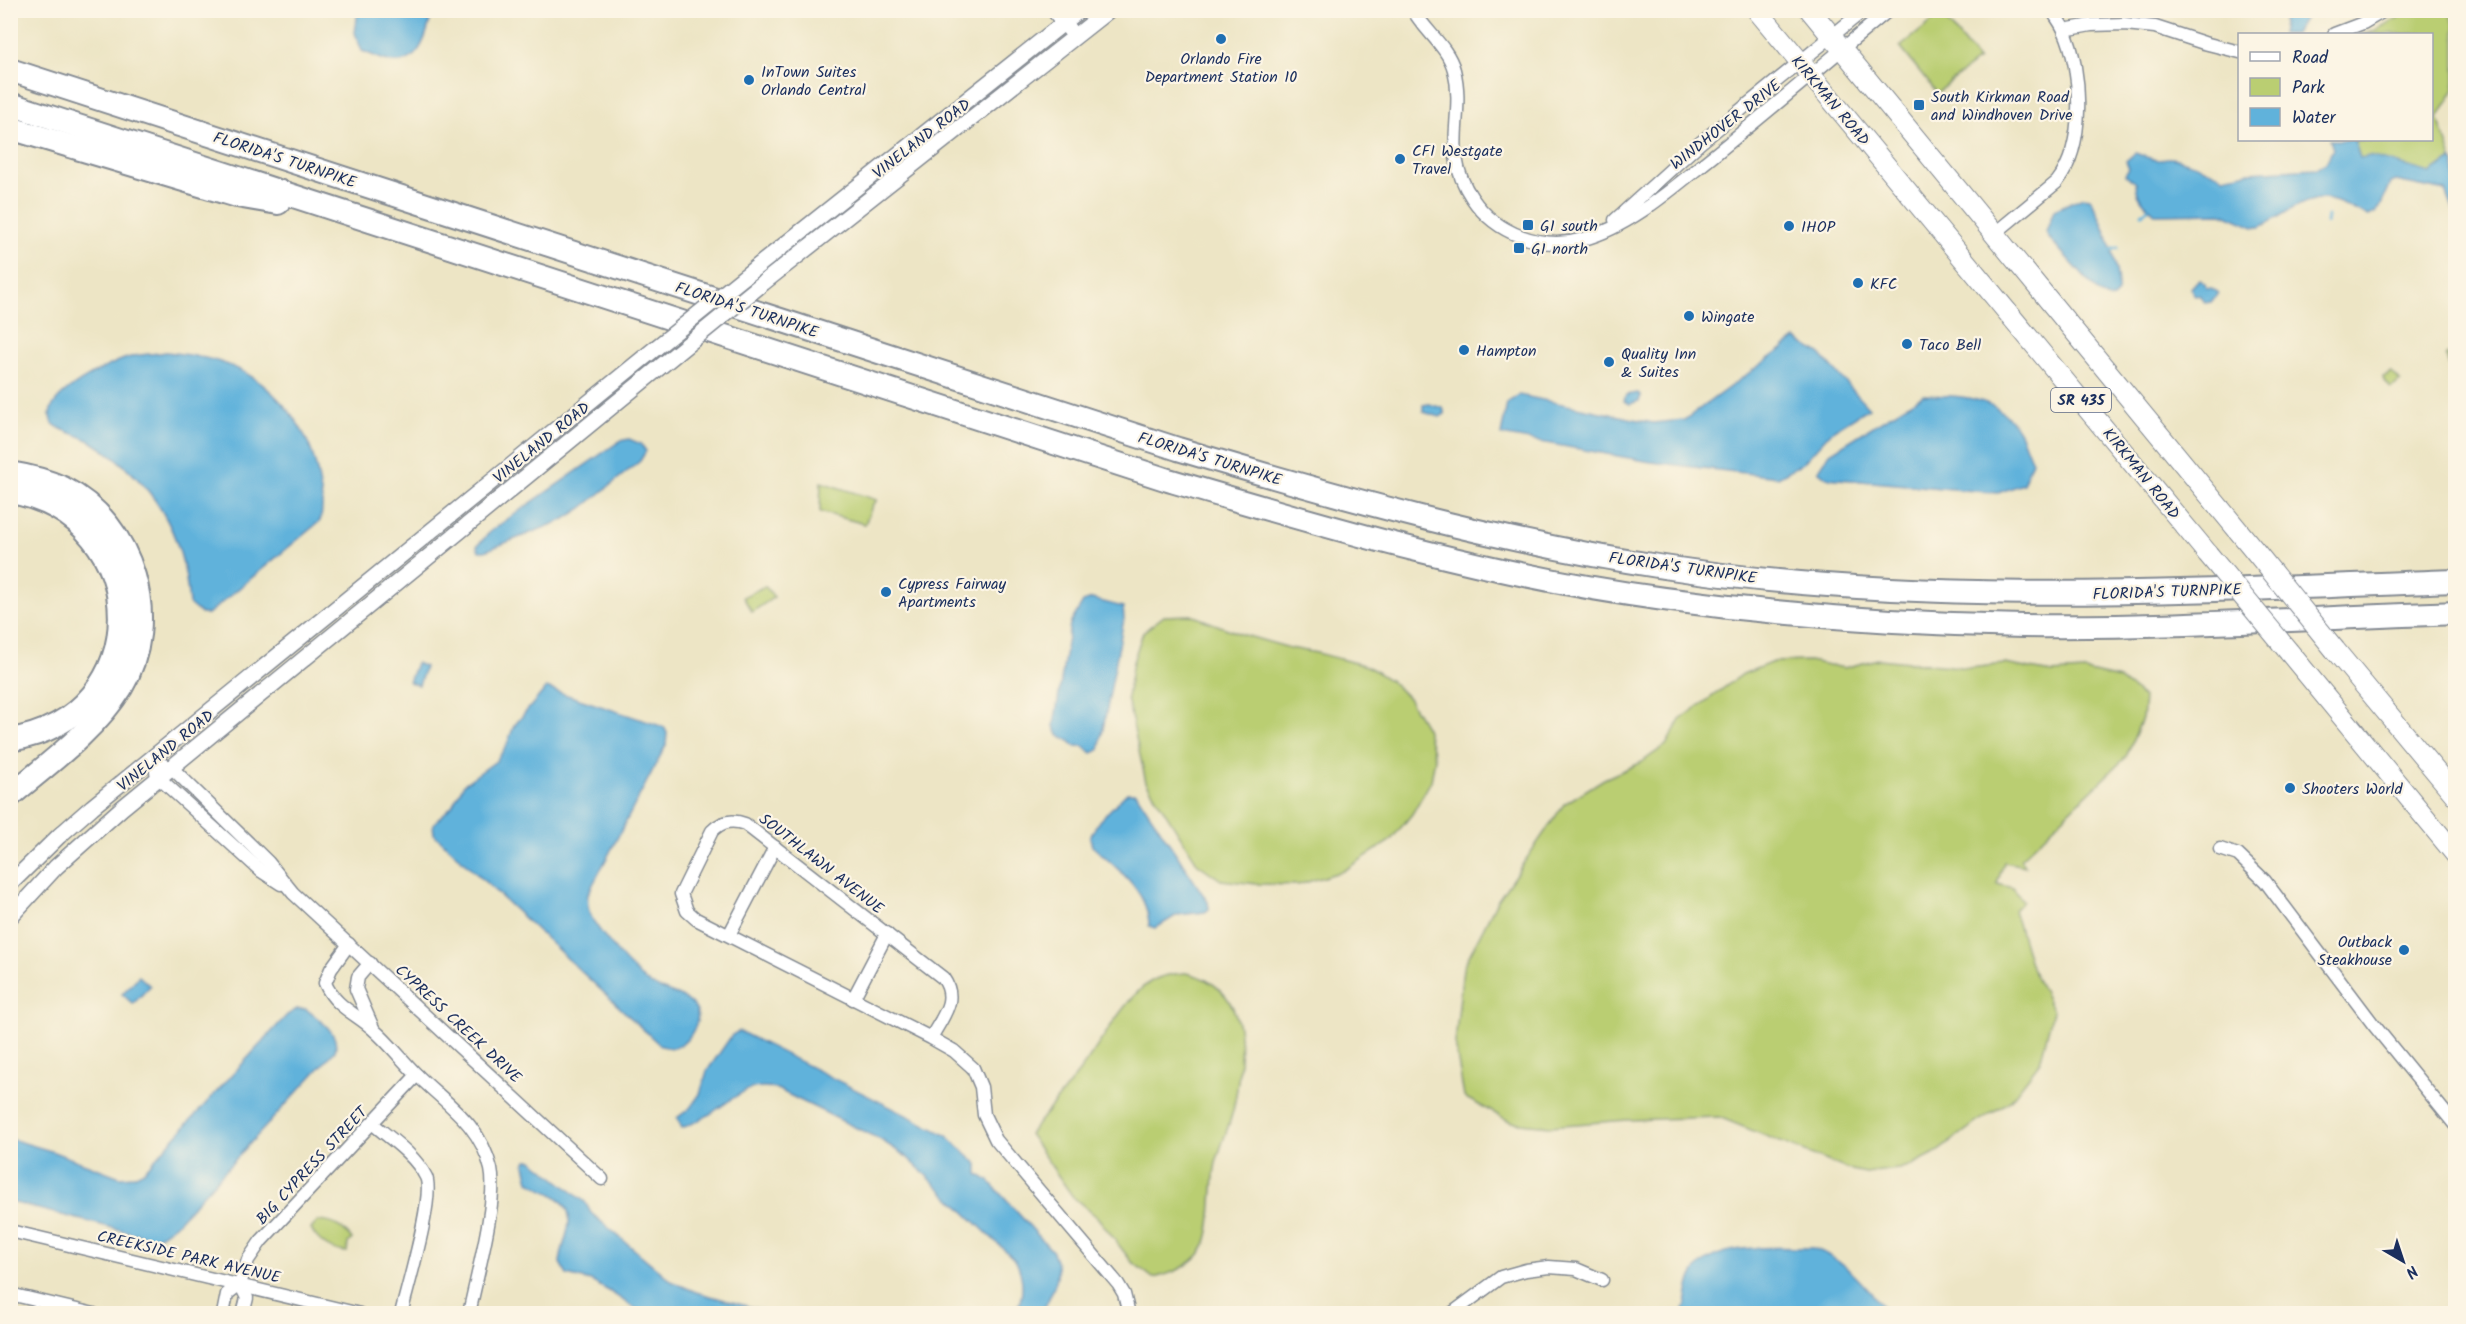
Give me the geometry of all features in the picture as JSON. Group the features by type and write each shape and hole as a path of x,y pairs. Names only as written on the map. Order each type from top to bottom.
{"highway":[{"path":"10,64 40,79"},
{"name":"FLORIDA'S TURNPIKE","path":"10,70 1178,449 1298,485 1426,519 1556,549 1667,567 1920,591 2026,594 2133,593 2456,581"},
{"name":"FLORIDA'S TURNPIKE","path":"10,104 1168,480 1418,550 1550,580 1662,599 1782,612 1918,622 2026,626 2456,613"},
{"path":"10,128 237,196 359,217"},
{"path":"10,473 30,476 63,488 79,498 106,524 118,540 132,569 140,602 140,625 134,659 121,687 104,711 88,729 10,796"},
{"path":"10,492 46,502 78,521 105,554 117,586 121,618 117,651 105,679 85,704 59,724 32,737 10,740"}],"main road":[{"name":"KIRKMAN ROAD","path":"1757,10 1962,254 2456,855"},
{"name":"SR 435","path":"1810,10 2456,796"}],"street":[{"path":"1054,10 1076,37"},
{"name":"VINELAND ROAD","path":"10,884 59,836 324,618 744,276 1080,10"},
{"name":"VINELAND ROAD","path":"10,917 64,860 159,778 763,283 1109,10"},
{"name":"WINDHOVER DRIVE","path":"1413,13 1446,53 1453,67 1458,94 1454,137 1456,159 1462,182 1480,208 1505,230 1539,241 1572,242 1603,231 1636,214 1693,172 1805,69 1837,43 1864,10"},
{"name":"WINDHOVER DRIVE","path":"1603,231 1683,159 1837,43 1889,10"},
{"path":"1994,234 2056,182 2063,174 2073,149 2078,111 2076,72 2064,30 2052,10"},
{"path":"2337,33 2363,23 2385,10"},
{"path":"2064,30 2091,25 2125,24 2155,27 2238,52"},
{"path":"1683,159 1693,172"},
{"path":"384,570 396,584"},
{"path":"324,618 336,634"},
{"name":"CYPRESS CREEK DRIVE","path":"151,760 172,768 268,862 293,893"},
{"name":"CYPRESS CREEK DRIVE","path":"151,760 159,778 261,871 293,893 602,1179"},
{"name":"SOUTHLAWN AVENUE","path":"931,1038 949,1005 950,987 943,978 745,824 727,821 712,831 681,894 687,911 696,919 931,1038 954,1051 973,1068 979,1077 984,1115 996,1140 1118,1284 1125,1294 1129,1314"},
{"path":"729,935 775,847"},
{"path":"2220,849 2238,855 2265,881 2373,1024 2456,1126"},
{"path":"853,999 887,934"},
{"path":"349,944 325,983 330,995 374,1029 417,1075 455,1109 478,1135 491,1170 491,1207 469,1314"},
{"path":"339,1003 345,1001 356,989 358,977 370,963"},
{"path":"356,989 374,1029"},
{"name":"BIG CYPRESS STREET","path":"223,1314 227,1294 240,1284 248,1260 261,1242 417,1075"},
{"path":"2442,1108 2456,1114"},
{"path":"373,1124 416,1161 427,1179 428,1199 401,1314"},
{"name":"CREEKSIDE PARK AVENUE","path":"10,1231 360,1314"},
{"path":"1451,1314 1501,1277 1526,1270 1550,1267 1576,1269 1602,1280"},
{"name":"BIG CYPRESS STREET","path":"240,1284 247,1298 243,1314"},
{"path":"10,1294 94,1314"}],"green space":[{"path":"2410,11 2449,11 2455,26 2455,89 2438,118 2452,159 2430,173 2360,158 2354,141 2433,141 2433,33 2367,33"},
{"path":"1941,14 1978,60 1937,93 1900,47"},
{"path":"2456,352 2455,384 2446,355"},
{"path":"2391,372 2401,381 2391,388 2383,377"},
{"path":"821,482 877,500 865,524 820,512"},
{"path":"765,586 774,597 752,612 743,597"},
{"path":"1191,615 1241,634 1367,666 1391,681 1408,698 1426,728 1435,758 1431,781 1412,814 1390,841 1343,871 1298,885 1221,880 1198,864 1146,782 1127,698 1133,662 1143,632 1164,616"},
{"path":"1878,659 1970,668 2005,664 2051,673 2085,671 2119,679 2144,698 2142,718 2126,757 2020,859 2025,866 2004,862 1997,884 2013,888 2023,901 2014,910 2031,967 2053,1011 2040,1062 2010,1101 1937,1152 1906,1168 1866,1173 1847,1169 1719,1117 1627,1120 1550,1126 1511,1122 1464,1097 1455,1043 1463,968 1496,903 1564,804 1604,779 1640,763 1666,745 1680,720 1743,674 1773,662 1809,661 1844,668"},
{"path":"1186,973 1207,981 1223,992 1233,1008 1241,1045 1238,1086 1216,1163 1207,1241 1198,1255 1187,1265 1174,1272 1153,1278 1131,1261 1098,1218 1073,1197 1029,1134 1077,1075 1118,1015 1134,996 1154,980 1168,975"},
{"path":"318,1221 337,1226 349,1235 352,1239 348,1243 347,1252 331,1248 318,1238 311,1229"}],"water":[{"path":"358,10 432,11 425,37 417,52 403,61 393,62 362,51 355,33"},
{"path":"2285,11 2309,11 2296,33 2281,33"},
{"path":"2330,141 2354,141 2360,158 2370,156 2430,173 2452,159 2455,163 2455,214 2446,191 2396,181 2391,183 2376,212 2369,216 2343,204 2324,199 2305,203 2269,223 2254,227 2222,213 2156,214 2140,197 2136,183 2125,174 2129,168 2126,161 2135,153 2155,160 2168,158 2180,160 2223,177 2249,172 2317,168 2326,163 2333,149"},
{"path":"2083,197 2090,198 2110,244 2118,282 2118,293 2113,298 2108,299 2099,293 2046,232 2054,210"},
{"path":"2199,279 2206,288 2211,288 2218,293 2211,302 2205,303 2201,296 2193,294 2191,288"},
{"path":"1796,339 1820,354 1869,408 1832,431 1803,463 1778,477 1651,462 1501,435 1507,403 1519,395 1653,423 1684,420"},
{"path":"166,352 220,362 254,378 269,390 295,419 304,435 312,453 321,489 320,521 208,614 201,614 189,604 186,578 172,531 162,510 148,491 132,473 92,442 54,425 50,412 66,391 111,364 138,355"},
{"path":"1638,393 1641,396 1639,401 1630,404 1624,401 1626,395"},
{"path":"1923,395 1964,397 1989,404 2000,410 2019,431 2032,461 2023,484 1998,493 1827,478 1818,471 1830,453"},
{"path":"1429,404 1443,408 1445,414 1440,417 1423,412 1423,405"},
{"path":"629,439 641,444 646,451 640,461 582,508 563,520 485,551 479,551 477,546 492,530 620,441"},
{"path":"1092,599 1123,607 1124,619 1099,750 1092,753 1083,746 1075,746 1058,735 1054,726 1070,624 1083,602"},
{"path":"416,663 425,667 419,685 409,682"},
{"path":"546,688 664,727 667,733 666,745 588,894 587,902 594,922 634,970 647,982 686,999 695,1008 697,1018 694,1029 677,1047 661,1046 434,834 433,824 452,806 464,784 496,761 506,747 514,726"},
{"path":"1127,793 1136,793 1208,902 1209,909 1205,912 1177,915 1156,928 1149,926 1148,913 1130,881 1092,846 1090,837 1099,821"},
{"path":"139,976 150,986 133,1004 122,994"},
{"path":"297,1009 306,1009 327,1027 336,1044 335,1051 175,1225 161,1235 152,1238 11,1202 11,1139 51,1151 120,1177 134,1176 144,1171 287,1015"},
{"path":"739,1031 946,1135 978,1164 978,1174 989,1181 1053,1252 1057,1276 1042,1313 1014,1313 1022,1294 1021,1274 1016,1261 907,1157 881,1140 777,1089 768,1087 745,1091 708,1115 682,1128 677,1118 690,1108 700,1094 707,1071 732,1035"},
{"path":"527,1160 532,1160 585,1202 591,1213 673,1282 696,1292 772,1313 642,1313 591,1281 567,1275 560,1263 569,1226 567,1210 563,1202 554,1195 529,1181 525,1165"},
{"path":"1813,1248 1846,1267 1888,1313 1683,1313 1692,1277 1701,1265 1713,1257 1729,1251 1746,1249"}],"waterway":[{"path":"2142,214 2148,208"},
{"path":"2326,223 2327,216"},
{"path":"2109,250 2118,248"}],"place":[{"name":"Orlando Fire Department Station 10","path":"1221,39"},
{"name":"InTown Suites Orlando Central","path":"749,80"},
{"name":"South Kirkman Road and Windhoven Drive","path":"1919,105"},
{"name":"CFI Westgate Travel","path":"1400,159"},
{"name":"G1 south","path":"1528,225"},
{"name":"IHOP","path":"1789,226"},
{"name":"G1 north","path":"1519,248"},
{"name":"KFC","path":"1858,283"},
{"name":"Wingate","path":"1689,316"},
{"name":"Taco Bell","path":"1907,344"},
{"name":"Hampton","path":"1464,350"},
{"name":"Quality Inn & Suites","path":"1609,362"},
{"name":"Cypress Fairway Apartments","path":"886,592"},
{"name":"Shooters World","path":"2290,788"},
{"name":"Outback Steakhouse","path":"2404,950"}]}
